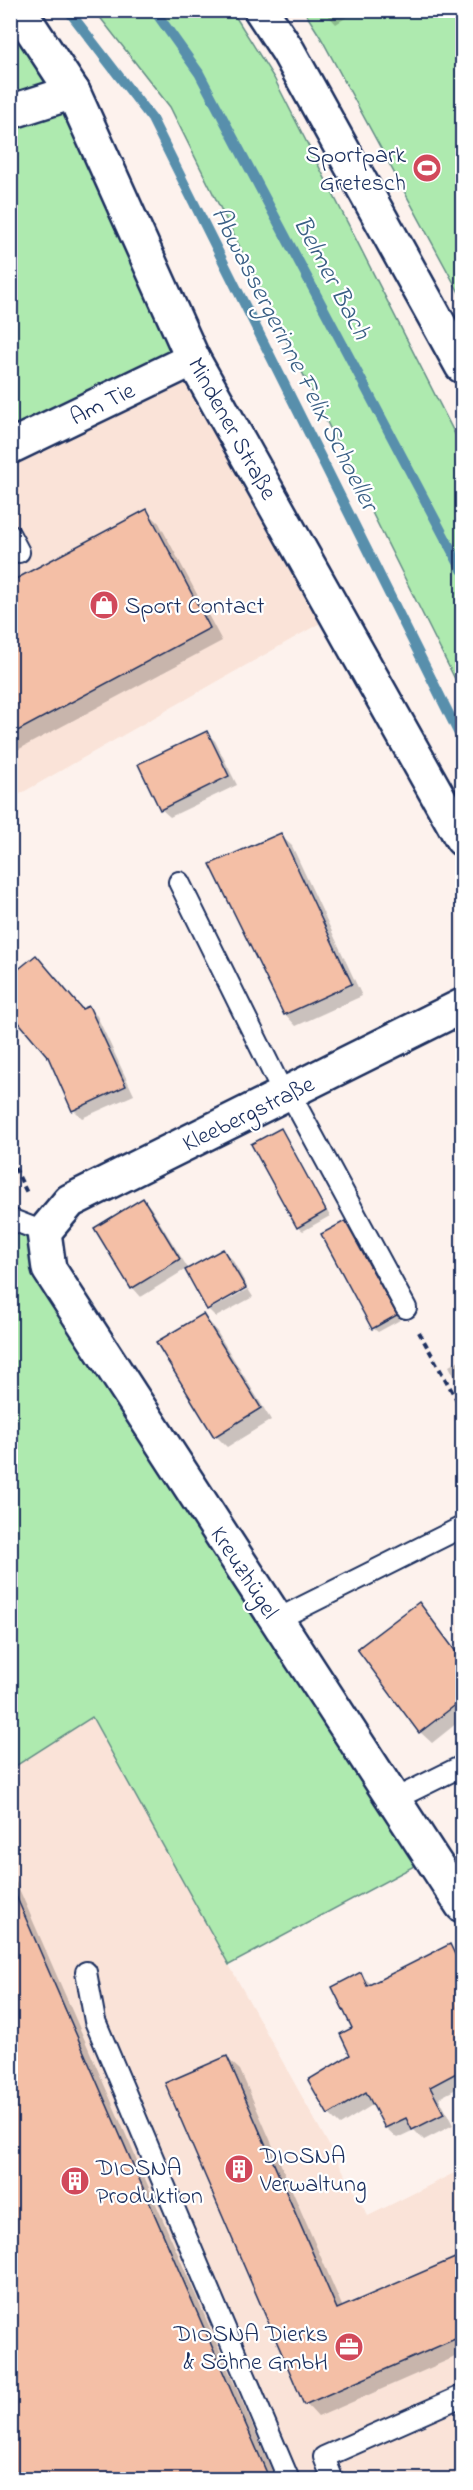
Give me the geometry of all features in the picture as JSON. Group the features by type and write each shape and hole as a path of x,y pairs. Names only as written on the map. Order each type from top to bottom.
{"street":[{"name":"Mindener Straße","path":"19,10 73,92 193,359 462,839"},
{"path":"261,10 288,51 462,366"},
{"path":"10,112 73,92"},
{"name":"Am Tie","path":"10,447 193,359"},
{"name":"Kleebergstraße","path":"44,1232 70,1201 462,1006"},
{"name":"Kreuzhügel","path":"44,1232 50,1269 462,1905"}],"lane":[{"path":"179,882 286,1094 406,1308"},
{"path":"10,1219 44,1232"},
{"path":"276,1620 462,1527"},
{"path":"393,1800 462,1766"},
{"path":"86,1972 95,2021 289,2480"},
{"path":"333,2480 324,2457 462,2396"}],"path":[{"path":"406,1308 462,1409"}],"shaded area":[{"path":"193,359 336,614 11,799 11,447"},
{"path":"92,1717 368,2216 462,2169 462,2479 11,2480 11,1769"}],"green space":[{"path":"19,10 193,359 11,447 10,11"},
{"path":"95,11 232,11 274,78 462,448 462,693 170,107"},
{"name":"Sportpark Gretesch","path":"304,11 462,11 462,298 321,38"},
{"path":"11,1219 44,1232 431,1857 229,1965 92,1717 11,1769"}],"building":[{"name":"Sport Contact","path":"147,509 210,628 10,735 10,582"},
{"path":"207,731 229,776 160,810 138,764"},
{"path":"281,833 352,984 284,1015 210,864"},
{"path":"36,955 82,1009 89,1006 126,1086 72,1111 48,1057 10,1012 10,976"},
{"path":"281,1128 326,1211 297,1228 251,1144"},
{"path":"143,1198 180,1259 131,1289 94,1228"},
{"path":"345,1221 397,1315 372,1329 321,1234"},
{"path":"223,1249 246,1288 207,1310 185,1270"},
{"path":"203,1314 261,1408 214,1437 156,1342"},
{"path":"419,1602 462,1660 462,1700 419,1733 357,1649"},
{"name":"DIOSNA Produktion","path":"10,1882 270,2480 10,2480"},
{"path":"450,1944 462,1969 462,2070 430,2087 444,2114 412,2130 406,2118 385,2128 366,2092 328,2115 308,2080 350,2055 340,2034 352,2028 332,1987 361,1972 367,1986"},
{"name":"DIOSNA Verwaltung","path":"227,2056 337,2309 462,2255 462,2336 304,2405 165,2083"}],"waterway":[{"name":"Abwassergerinne Felix Schoeller","path":"68,10 152,119 462,740"},
{"name":"Belmer Bach","path":"154,10 199,73 462,570"}],"place":[{"name":"Sportpark Gretesch","path":"427,168"},
{"name":"Sport Contact","path":"104,605"},
{"name":"DIOSNA Verwaltung","path":"239,2169"},
{"name":"DIOSNA Produktion","path":"75,2181"},
{"name":"DIOSNA Dierks & Söhne GmbH","path":"349,2347"}]}
